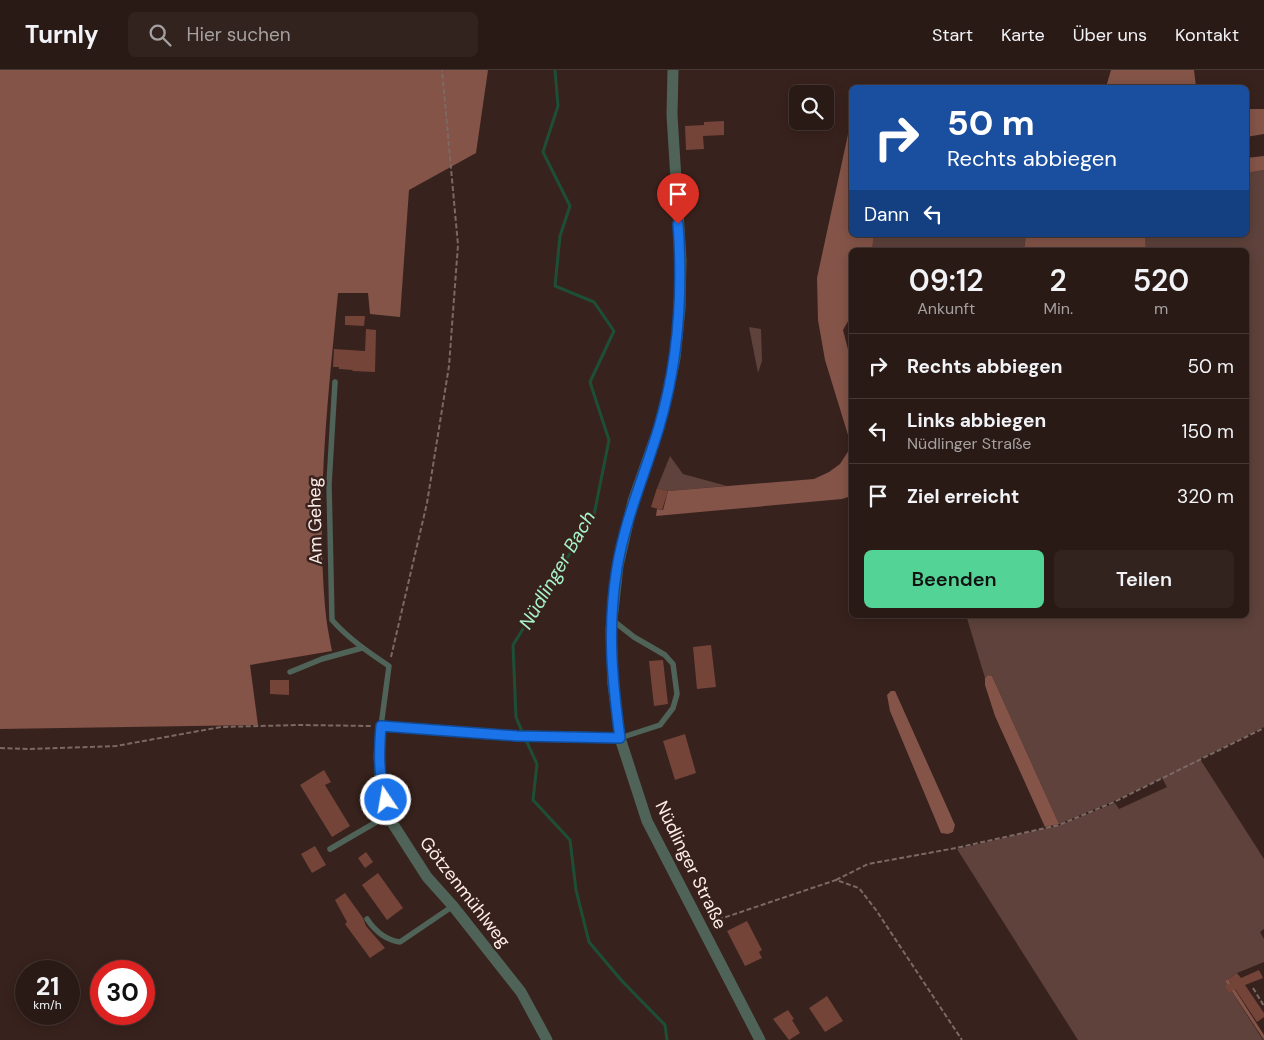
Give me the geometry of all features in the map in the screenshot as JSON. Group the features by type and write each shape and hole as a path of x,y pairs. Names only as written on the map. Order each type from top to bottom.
{"street":[{"name":"Nüdlinger Straße","path":"673,73 673,125 681,260 680,308 675,358 659,427 631,510 618,566 611,619 613,684 620,738 648,822 760,1040"},
{"path":"381,726 517,736 620,738"},
{"name":"Götzenmühlweg","path":"381,726 379,757 381,786 393,824 427,877 453,906 521,992 547,1040"}],"lane":[{"name":"Am Geheg","path":"335,382 328,484 332,620 362,648 389,666"},
{"path":"611,619 634,637 665,655 673,664 677,694 673,708 660,725 620,738"},
{"path":"290,672 322,659 362,648"},
{"path":"381,726 389,666"},
{"path":"330,850 390,814"},
{"path":"367,919 373,928 390,941 400,942 453,906"}],"path":[{"path":"389,666 427,503 449,366 458,245 442,70"},
{"path":"0,748 31,749 116,746 221,727 299,725 381,726"},
{"path":"701,925 836,880 868,864 956,848 1059,825 1114,802 1264,728"},
{"path":"836,880 859,888 876,910 962,1040"},
{"path":"1253,988 1264,1006"}],"shaded area":[{"path":"0,70 488,70 476,153 409,190 400,317 370,314 368,293 338,293 324,450 322,528 325,606 332,651 250,665 258,725 0,729"},
{"path":"1111,70 1194,70 1196,85 1107,85"},
{"path":"1249,109 1264,109 1264,134 1249,136"},
{"path":"849,130 849,237 874,237 872,248 849,248 849,320 843,330 849,353 849,450 848,435 825,360 818,320 817,278"},
{"path":"1264,156 1264,170 1249,172 1249,158"},
{"path":"1264,170 1264,727 1200,759 1264,859 1264,929 1260,932 1264,939 1264,962 1237,973 1225,981 1263,1040 1078,1040 957,849 1060,825 1115,803 1119,809 1167,787 1162,778 1059,824 992,676 988,675 985,678 967,618 1249,618 1249,248 1146,248 1145,237 1249,237 1249,172"},
{"path":"874,237 1026,237 1024,248 872,248"},
{"path":"1026,237 1145,237 1146,248 1024,248"},
{"path":"749,327 761,329 762,361 758,373"},
{"path":"849,450 849,497 842,499 656,516 657,509 663,510 668,491 814,479 840,464"},
{"path":"670,456 683,474 727,486 668,491 657,488"},
{"path":"988,675 992,676 1059,824 1045,827 995,716 985,685 985,678"},
{"path":"891,691 895,691 955,825 953,832 948,834 941,833 890,711 887,695"},
{"path":"1228,979 1264,1035 1264,1040 1225,981"}],"building":[{"path":"724,121 724,135 703,136 704,149 686,150 685,126 704,125 704,122"},
{"path":"345,316 365,316 364,326 345,325"},
{"path":"366,329 376,330 375,372 352,371 333,367 334,349 365,351"},
{"path":"657,488 668,491 662,510 651,507"},
{"path":"711,645 716,687 697,689 693,647"},
{"path":"663,660 668,704 654,706 649,661"},
{"path":"270,680 289,680 289,695 270,694"},
{"path":"685,734 696,773 675,780 663,741"},
{"path":"324,770 331,782 325,785 350,826 332,837 300,785"},
{"path":"315,846 326,865 312,873 301,854"},
{"path":"366,852 373,862 365,868 358,858"},
{"path":"378,873 403,908 387,920 362,885"},
{"path":"345,893 363,918 366,926 385,948 370,958 345,924 347,922 335,900"},
{"path":"484,911 496,926 488,933 476,917"},
{"path":"747,921 762,950 759,952 762,958 745,966 727,931"},
{"path":"1259,970 1263,978 1245,985 1264,1013 1264,1017 1257,1022 1235,989 1229,993 1225,986 1231,983 1228,979 1237,973 1241,978"},
{"path":"827,996 843,1021 825,1032 809,1008"},
{"path":"788,1010 800,1033 789,1040 773,1019"}],"waterway":[{"name":"Nüdlinger Bach","path":"523,734 516,717 513,645 594,515 609,440 590,382 614,331 594,302 555,286 560,236 570,206 543,152 558,106 555,70"},
{"name":"Nüdlinger Bach","path":"526,740 537,764 533,800 570,840 576,890 589,942 622,981 665,1025 667,1040"}],"route":[{"path":"386,800 381,786 379,757 381,726 517,736 620,738 613,684 611,629 613,598 618,566 633,501 659,427 675,358 680,308 681,260 678,224"}]}
